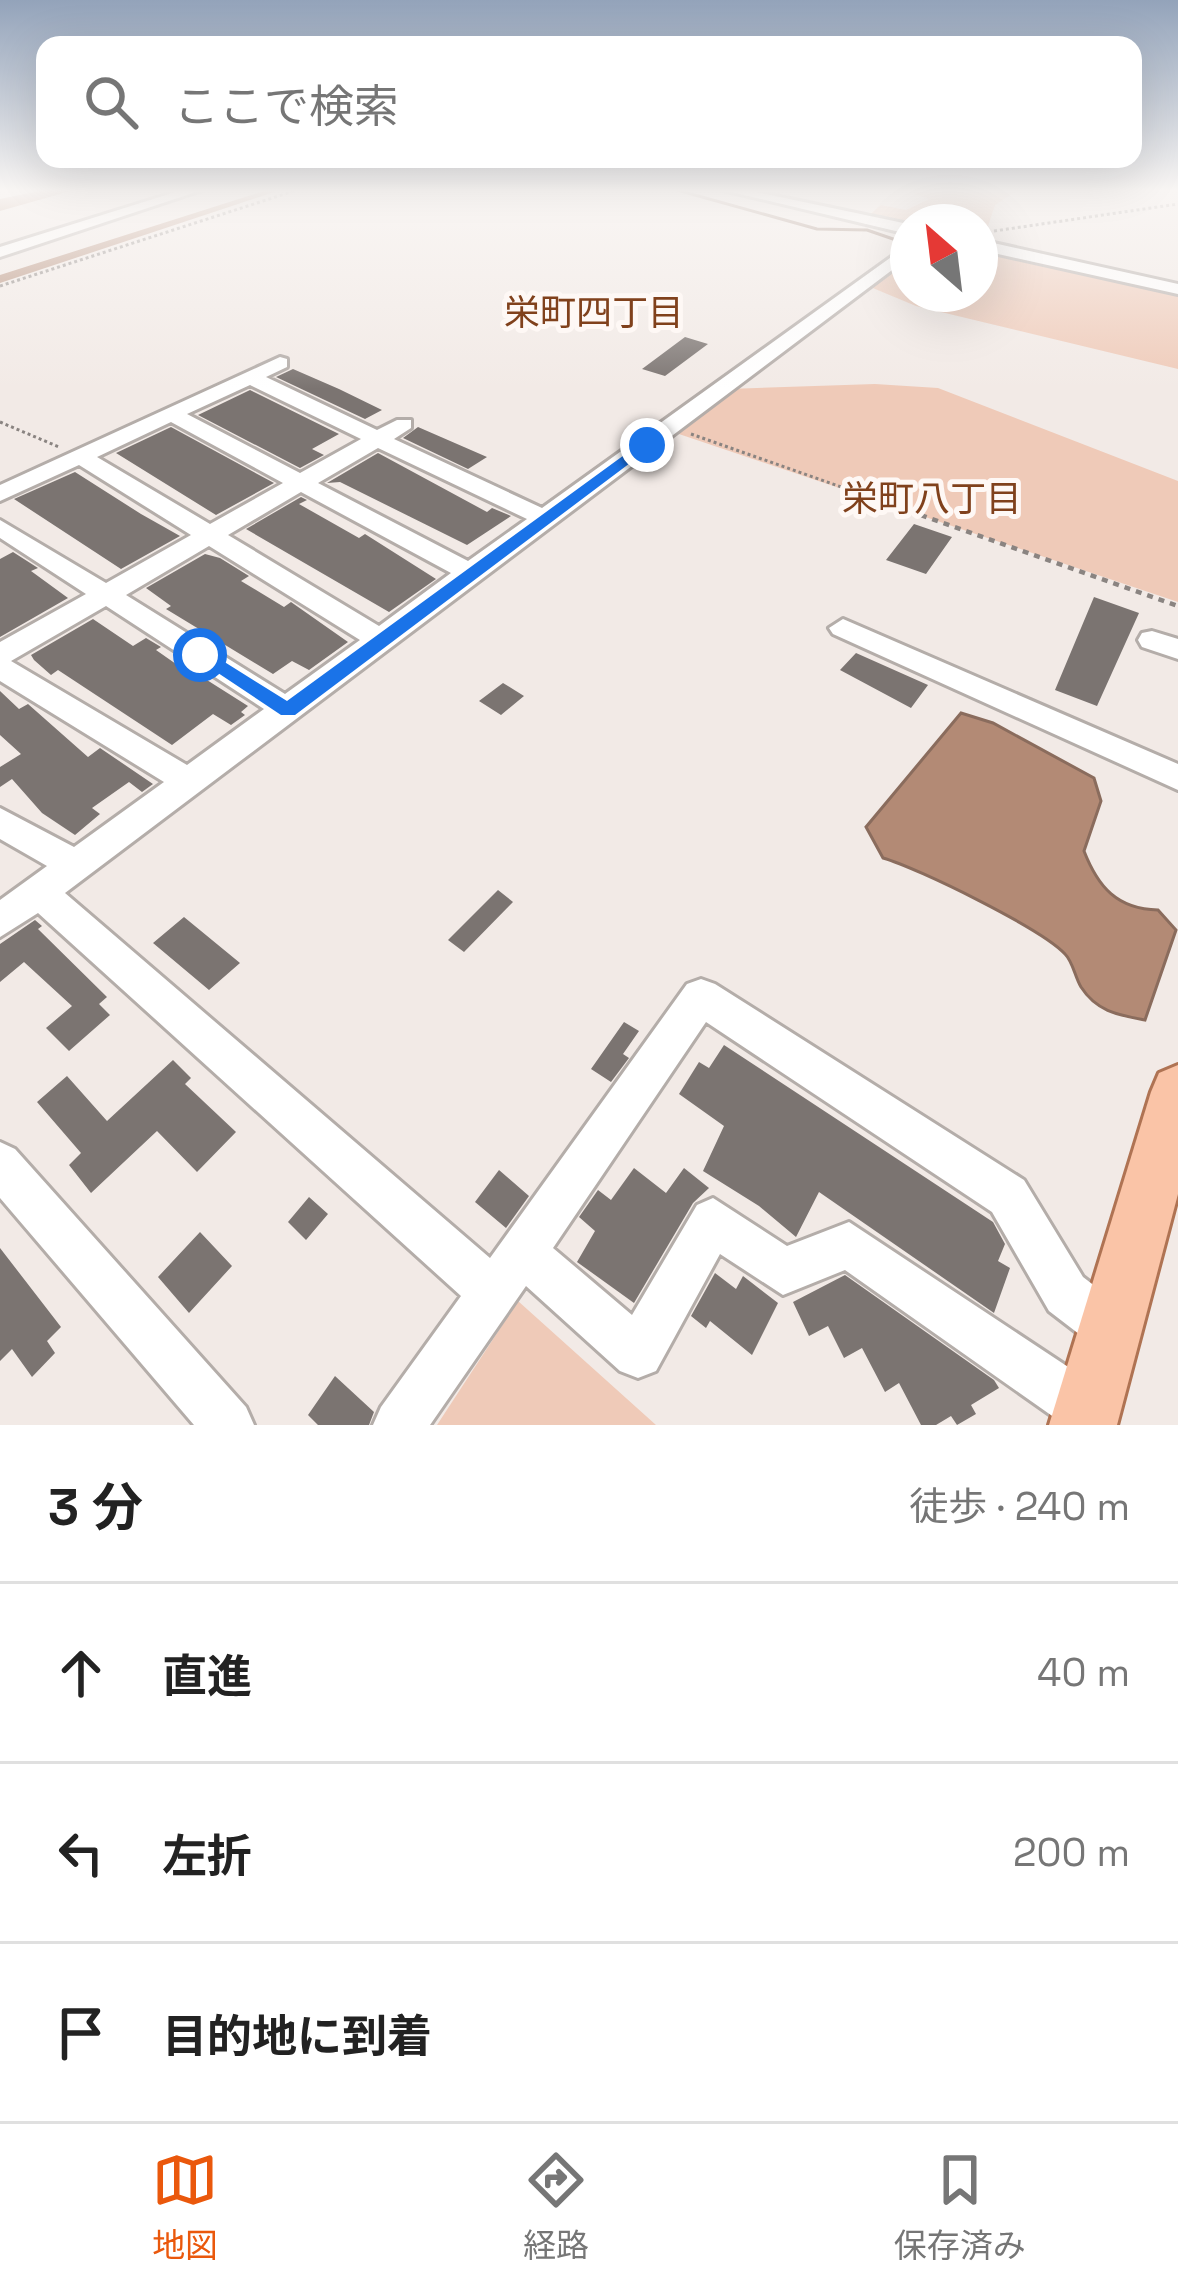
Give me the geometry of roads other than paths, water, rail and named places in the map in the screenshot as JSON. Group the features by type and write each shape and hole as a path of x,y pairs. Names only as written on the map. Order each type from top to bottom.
{"main road":[{"path":"1086,1417 1178,1093"}],"street":[{"path":"1050,256 1178,290"},
{"path":"0,921 890,263"},
{"path":"0,494 280,363"},
{"path":"250,377 547,519"},
{"path":"170,414 472,574"},
{"path":"0,655 404,424"},
{"path":"80,456 383,641"},
{"path":"0,527 288,710"},
{"path":"843,628 1178,778"},
{"path":"0,668 188,782"},
{"path":"0,822 75,866"},
{"path":"39,892 493,1292"},
{"path":"399,1425 701,997 1008,1196 1066,1294 1109,1327"},
{"path":"0,1164 228,1425"},
{"path":"523,1252 638,1353 712,1221 784,1271 849,1245 1086,1417"}],"waterway":[{"path":"0,279 70,256"}],"district":[{"name":"栄町四丁目","path":"594,313"},
{"name":"栄町八丁目","path":"932,499"}]}
